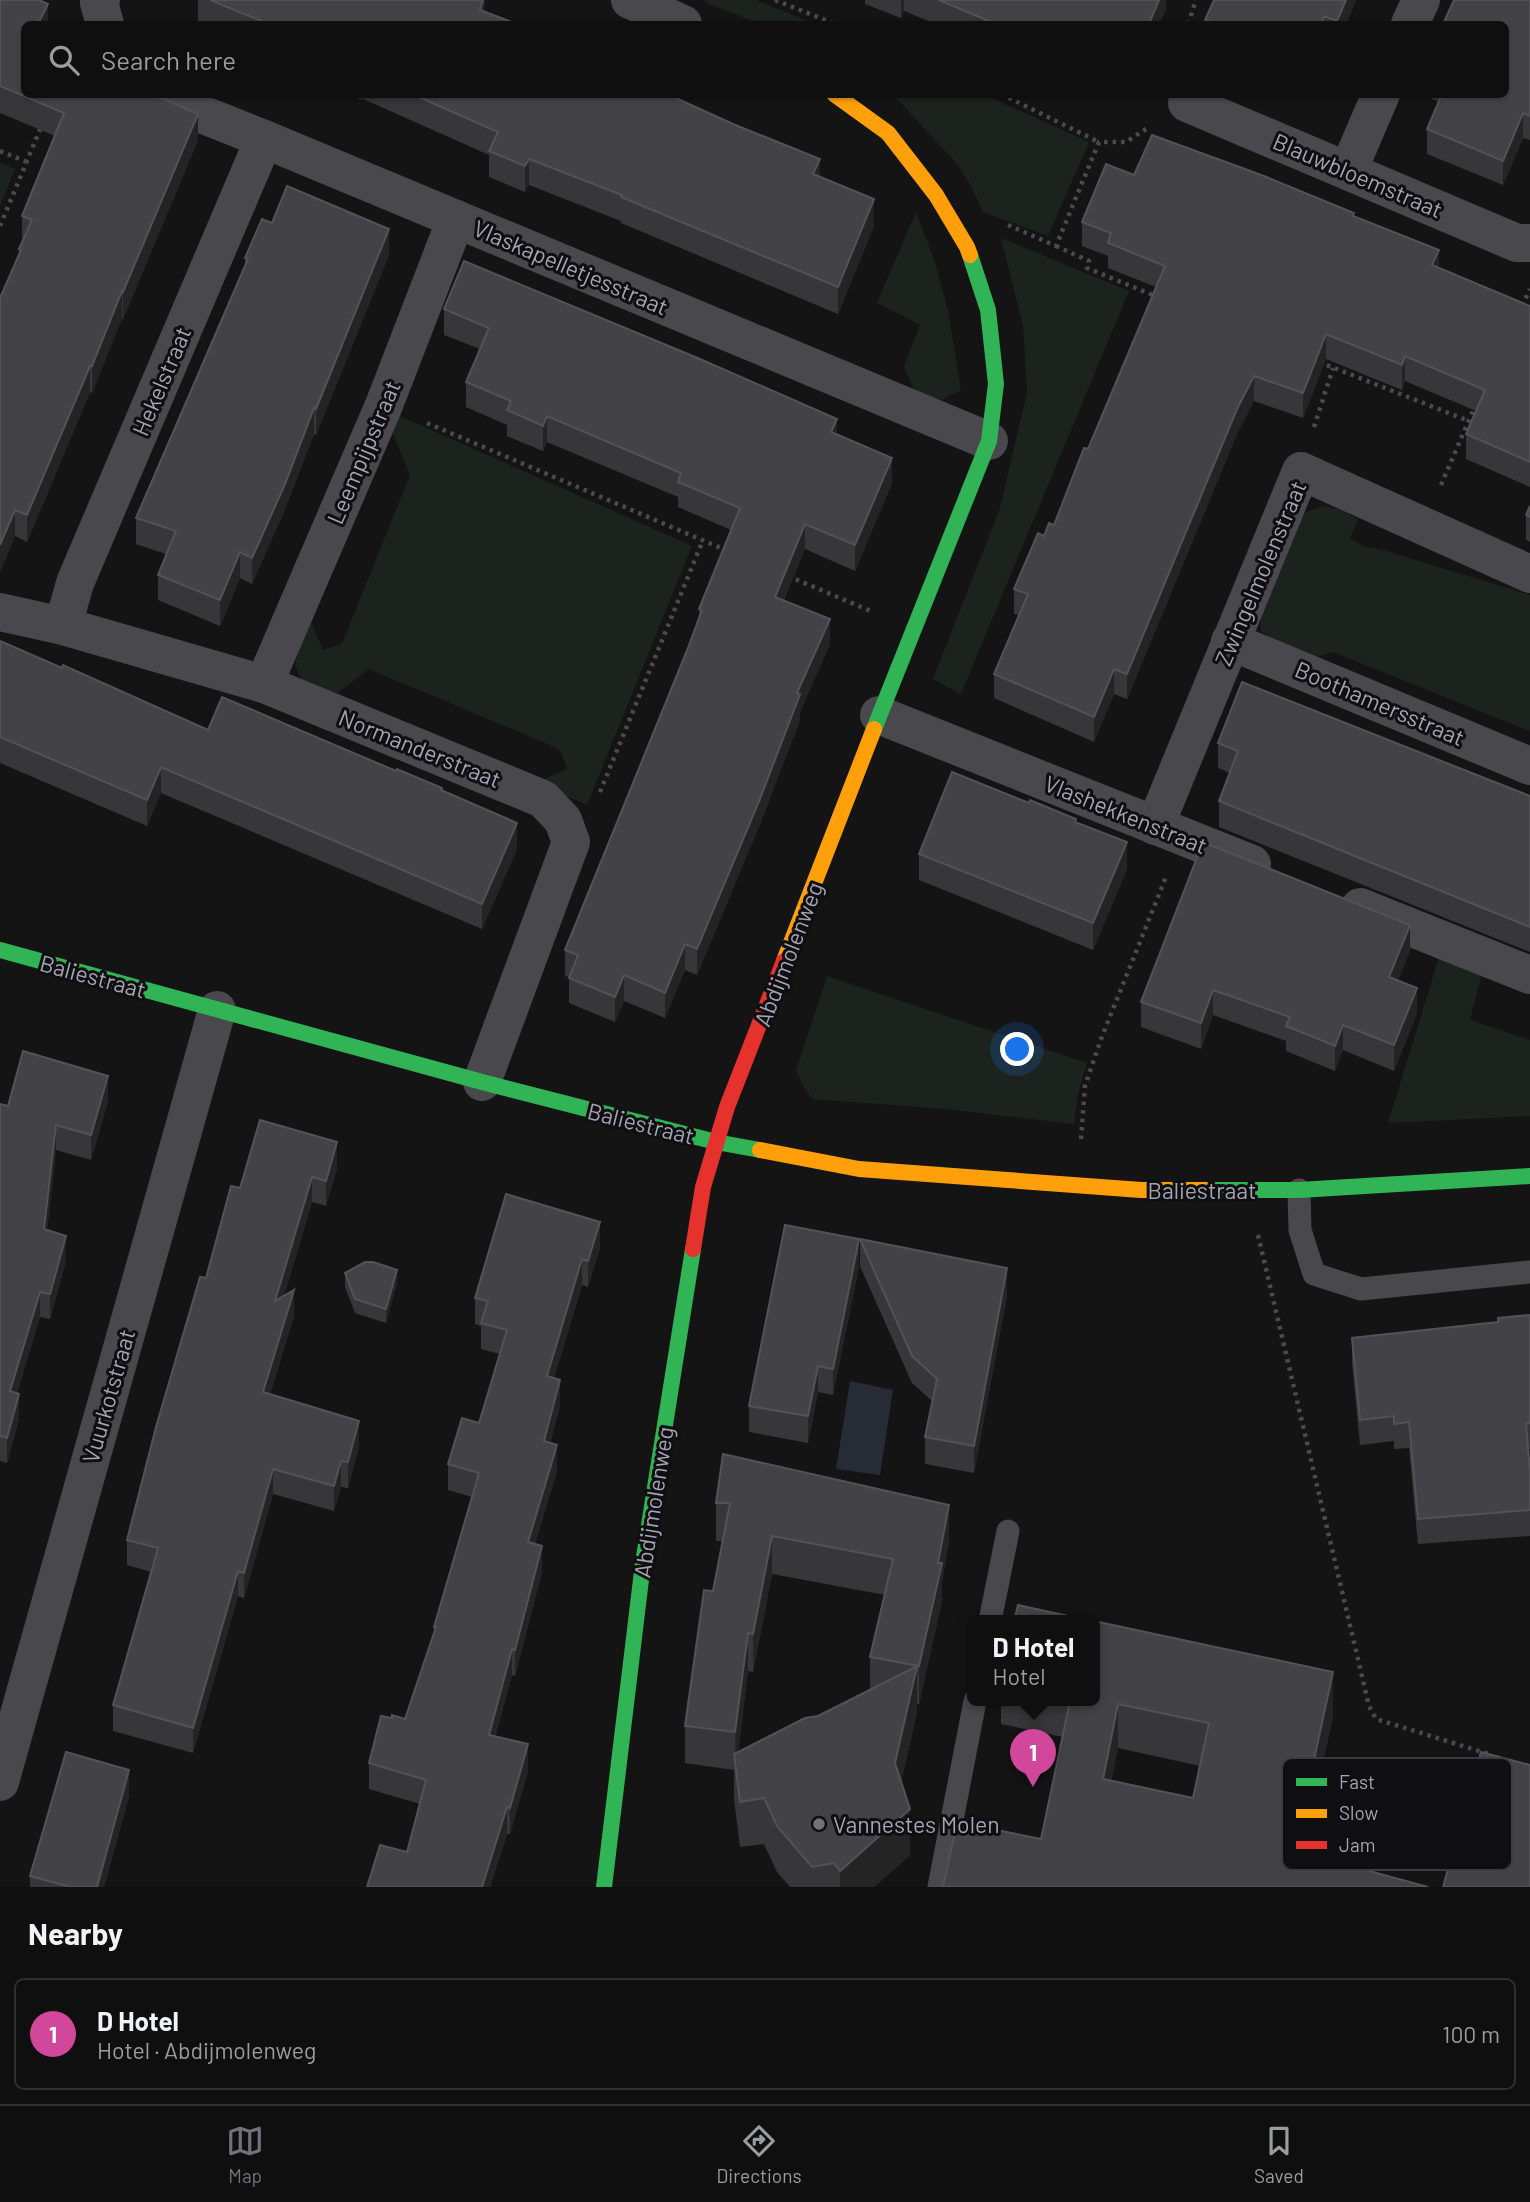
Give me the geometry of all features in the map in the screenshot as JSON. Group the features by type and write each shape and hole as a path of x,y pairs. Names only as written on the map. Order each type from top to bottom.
{"street":[{"path":"101,0 99,3 104,21"},
{"path":"1411,21 1421,0"},
{"path":"634,1 677,21"},
{"name":"Vlaskapelletjesstraat","path":"161,98 989,441"},
{"name":"Abdijmolenweg","path":"604,1887 643,1563 703,1187 727,1107 989,441 996,384 988,310 967,247 936,195 888,133 840,98"},
{"path":"1348,171 1379,98"},
{"name":"Blauwbloemstraat","path":"1187,103 1517,243 1530,243"},
{"name":"Hekelstraat","path":"63,626 75,583 264,139"},
{"name":"Leempijpstraat","path":"264,684 384,405 456,219"},
{"name":"Zwingelmolenstraat","path":"1169,832 1230,640 1301,471 1530,574"},
{"name":"Normanderstraat","path":"0,612 63,626 264,684 543,799 563,820 567,831"},
{"name":"Boothamersstraat","path":"1230,640 1530,766"},
{"name":"Vlashekkenstraat","path":"879,715 1285,878"},
{"path":"482,1082 572,842 567,831"},
{"path":"1324,893 1530,975"},
{"name":"Baliestraat","path":"0,950 482,1082 716,1142 859,1169 1141,1190 1299,1190 1530,1176"},
{"name":"Vuurkotstraat","path":"0,1782 217,1010"}],"lane":[{"path":"1299,1190 1300,1230 1314,1274 1361,1289 1530,1272"},
{"path":"991,1615 1007,1531"},
{"path":"939,1887 974,1706"}],"path":[{"path":"775,0 828,21"},
{"path":"1189,21 1196,0"},
{"path":"1009,98 1099,142 1126,142 1187,103"},
{"path":"0,226 46,117"},
{"path":"1056,246 1099,142"},
{"path":"0,150 27,162"},
{"path":"936,195 1089,261 1087,268 1164,300"},
{"path":"1519,312 1530,288"},
{"path":"1307,357 1469,421"},
{"path":"1301,471 1333,368"},
{"path":"1424,527 1480,397"},
{"path":"384,405 740,556"},
{"path":"567,831 591,815 703,540"},
{"path":"778,572 914,629"},
{"path":"1072,1186 1081,1141 1085,1086 1169,832"},
{"path":"1258,1233 1369,1706 1376,1720 1504,1758"}],"shaded area":[{"path":"704,0 756,0 808,21 752,21"},
{"path":"895,98 992,98 1089,142 1048,236 983,212 957,164"},
{"path":"0,163 15,169 0,206"},
{"path":"916,212 934,259 948,310 961,390 942,400 916,395 904,366 920,325 877,303"},
{"path":"1001,238 1129,291 961,694 933,679 1000,508 1027,392 1023,326"},
{"path":"400,416 692,546 587,805 536,783 567,769 557,748 369,669 338,693 325,697 312,689 298,672 296,653 309,617 323,650 342,644 410,475 391,429"},
{"path":"1324,506 1342,510 1358,520 1350,538 1363,546 1530,595 1530,731 1333,652 1309,659 1276,643 1261,631 1260,611 1304,513"},
{"path":"1440,954 1482,972 1470,1020 1530,1040 1530,1116 1388,1123"},
{"path":"827,976 1087,1063 1078,1093 1074,1124 945,1109 812,1099 796,1071"},
{"path":"850,1381 893,1390 880,1475 836,1469"}],"building":[{"path":"0,0 39,0 48,4 40,21 21,21 21,95 0,86"},
{"path":"210,0 483,0 480,10 509,21 262,21"},
{"path":"939,0 1159,0 1150,21 989,21"},
{"path":"1214,0 1346,0 1337,21 1324,16 1322,21 1205,20"},
{"path":"1454,0 1530,0 1530,116 1523,113 1503,161 1427,129 1440,98 1509,98 1509,21 1444,21"},
{"path":"28,98 161,98 198,114 27,515 15,510 0,545 0,298 32,220 22,216 64,113"},
{"path":"421,98 676,98 820,159 813,174 874,199 838,287 621,197 622,195 529,159 525,166 489,151 498,132"},
{"path":"1152,135 1264,176 1354,213 1353,216 1439,250 1432,265 1530,306 1530,462 1466,434 1485,390 1405,356 1402,365 1326,334 1303,393 1254,376 1237,409 1127,674 1114,669 1094,717 994,674 1028,594 1014,589 1038,533 1044,536 1049,523 1054,525 1084,448 1088,449 1165,266 1108,243 1111,233 1082,222 1106,164 1134,175"},
{"path":"287,186 389,229 252,558 240,552 220,600 158,575 176,531 136,518 248,259 245,258 262,219 272,223"},
{"path":"464,261 837,419 831,432 892,458 855,545 805,524 775,597 830,619 797,693 800,694 760,799 697,949 685,944 665,993 624,975 615,997 569,978 578,955 565,950 688,648 702,610 699,609 740,508 678,482 681,473 547,416 543,426 507,410 511,401 466,382 489,328 444,309"},
{"path":"0,641 62,668 63,665 208,730 222,697 442,788 441,790 517,823 482,904 161,767 147,800 0,737"},
{"path":"1242,682 1530,796 1530,927 1219,801 1238,751 1218,743"},
{"path":"952,772 1029,803 1030,800 1076,819 1075,822 1127,842 1093,923 919,854"},
{"path":"1203,842 1410,925 1389,977 1417,988 1394,1045 1343,1025 1335,1046 1286,1026 1290,1017 1213,990 1201,1023 1141,1002"},
{"path":"23,1051 108,1076 91,1135 56,1125 44,1229 66,1236 50,1294 40,1292 10,1391 19,1394 7,1438 0,1436 0,1104 8,1106"},
{"path":"260,1120 337,1142 326,1181 312,1177 275,1301 294,1290 263,1392 359,1421 348,1462 341,1461 334,1486 273,1469 244,1573 238,1571 193,1728 113,1705 158,1548 127,1540 156,1427 200,1277 206,1278 231,1186 240,1188"},
{"path":"506,1194 600,1222 588,1261 582,1259 547,1376 560,1380 544,1441 557,1445 528,1542 542,1546 489,1735 528,1744 510,1808 507,1807 482,1887 367,1887 380,1845 407,1852 426,1780 369,1763 381,1716 392,1718 392,1715 405,1719 436,1627 479,1473 448,1464 462,1418 479,1423 507,1330 481,1323 488,1301 475,1298"},
{"path":"785,1225 859,1239 833,1369 818,1366 808,1416 749,1406"},
{"path":"860,1239 1007,1268 974,1446 925,1437 937,1379 912,1356"},
{"path":"365,1262 397,1270 386,1309 355,1299 345,1273"},
{"path":"1530,1315 1530,1423 1526,1424 1530,1510 1418,1519 1409,1422 1394,1424 1394,1416 1360,1420 1352,1338 1498,1322 1498,1318"},
{"path":"723,1454 949,1505 938,1563 942,1563 919,1666 870,1657 893,1559 772,1536 753,1634 748,1633 735,1732 685,1726 704,1590 713,1591 730,1503 716,1503"},
{"path":"1018,1605 1064,1615 1016,1615"},
{"path":"1100,1622 1333,1672 1314,1758 1282,1758 1282,1870 1366,1870 1428,1887 943,1887 957,1822 1041,1839 1069,1706 1100,1706","holes":["1118,1704 1209,1723 1193,1798 1103,1779"]},
{"path":"917,1666 895,1763 910,1809 840,1871 834,1863 812,1867 777,1826 764,1798 740,1802 734,1754 805,1718 818,1716"},
{"path":"66,1752 129,1770 97,1887 70,1887 30,1876"},
{"path":"1481,1752 1504,1758 1479,1758"},
{"path":"1512,1760 1530,1765 1530,1887 1443,1887 1448,1870 1512,1870"}],"traffic: fast":[{"path":"874,729 989,441 996,384 988,310 970,255"},
{"path":"0,950 482,1082 716,1142 760,1150"},
{"path":"1206,1190 1299,1190 1530,1176"},
{"path":"604,1887 643,1563 693,1249"}],"traffic: slow":[{"path":"840,98 888,133 936,195 970,255"},
{"path":"784,961 874,729"},
{"path":"760,1150 859,1169 1141,1190 1206,1190"}],"traffic: jam":[{"path":"693,1249 703,1187 727,1107 784,961"}],"place":[{"name":"D Hotel","path":"1033,1787"},
{"name":"Vannestes Molen","path":"819,1824"}]}
